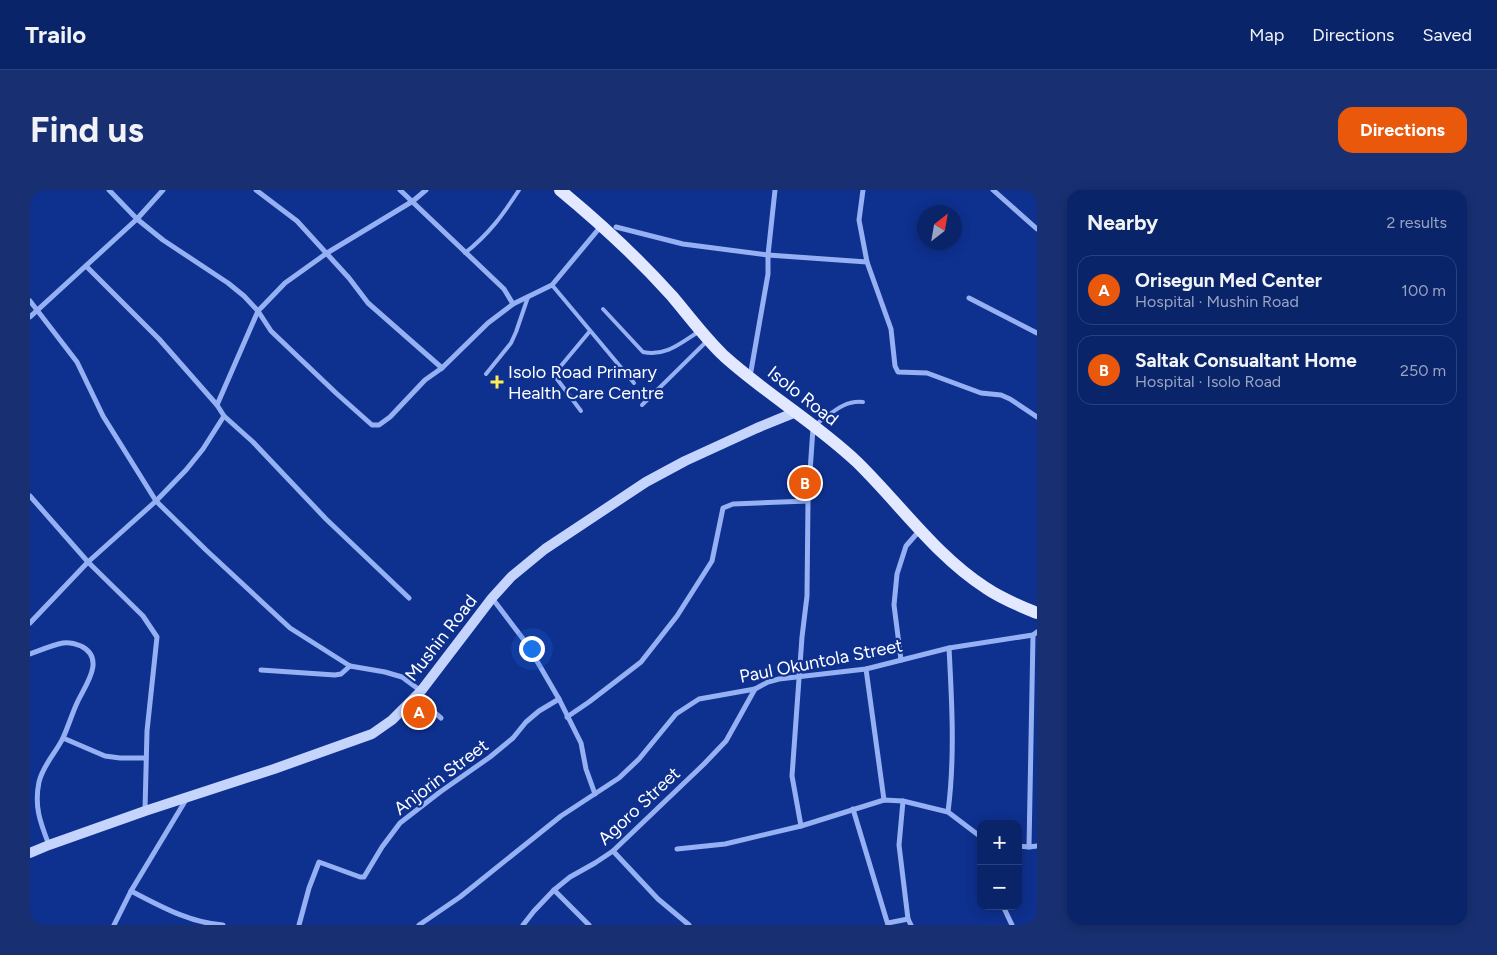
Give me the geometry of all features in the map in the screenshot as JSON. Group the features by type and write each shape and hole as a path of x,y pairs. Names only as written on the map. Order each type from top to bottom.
{"main road":[{"name":"Isolo Road","path":"560,190 635,256 732,362 796,412 841,439 883,478 940,539 976,573 1006,592 1037,606"},
{"name":"Isolo Road","path":"573,190 616,227 667,280 720,343 816,423 862,467 954,564 987,589 1037,613"},
{"name":"Mushin Road","path":"30,853 145,811 274,769 372,734 392,720 419,693 492,598 512,577 545,549 646,482 702,453 796,412"}],"street":[{"path":"109,190 137,219 163,240 228,283 244,296 258,310 271,331 372,425 379,425 390,417 425,380 442,368 483,328 512,304 552,285 602,225"},
{"path":"30,317 137,219 163,190"},
{"path":"256,190 297,221 349,278 368,303 442,368"},
{"path":"400,190 504,289 512,304"},
{"path":"217,405 258,310 285,283 327,253 413,201 426,190"},
{"path":"751,370 768,274 768,255 775,190"},
{"path":"863,190 859,220 867,262 891,329 895,366 898,372 927,373 980,392 1001,396 1010,399 1037,417"},
{"path":"993,190 1037,229"},
{"path":"616,227 683,244 768,255 867,262"},
{"path":"86,266 159,339 217,405 224,416 252,442 345,538 409,598"},
{"path":"970,298 1037,333"},
{"path":"30,301 77,362 102,416 156,501 290,628 350,666 402,677 419,693 420,700 441,718"},
{"path":"30,623 88,562 156,501 186,470 203,449 224,416"},
{"path":"801,826 792,776 802,637 807,596 808,501 816,423"},
{"path":"30,496 88,562 143,616 157,637 147,731 145,811"},
{"path":"567,717 641,662 677,616 712,561 723,508 733,504 808,501"},
{"path":"901,660 894,605 897,574 906,546 920,530"},
{"path":"492,598 527,644 581,742 586,769 595,794"},
{"path":"1029,847 1035,633"},
{"name":"Paul Okuntola Street","path":"419,925 460,897 561,816 619,778 639,759 676,714 699,699 756,689 768,682 866,669 949,648 1035,633"},
{"path":"30,654 63,643 73,643 89,652 93,660 91,677 78,701 63,738 44,768 40,781 36,798 38,815 49,845"},
{"path":"948,812 951,790 952,731 949,648"},
{"path":"262,670 335,675 342,674 350,666"},
{"path":"866,669 884,800"},
{"name":"Agoro Street","path":"524,925 534,910 554,890 570,877 613,851 704,764 726,741 756,689"},
{"name":"Anjorin Street","path":"299,925 319,862 364,877 382,847 400,823 490,757 513,738 526,722 558,699"},
{"path":"63,738 105,756 146,758"},
{"path":"114,925 131,891 187,798"},
{"path":"678,849 725,844 801,826 884,800 903,801 948,812 977,834"},
{"path":"853,809 888,924 910,922 899,845 903,801"},
{"path":"1022,846 1037,846"},
{"path":"613,851 658,899 689,925"},
{"path":"554,890 589,925"},
{"path":"131,891 168,910 211,924 223,925"},
{"path":"1005,910 1012,925"}],"lane":[{"path":"465,253 487,235 519,190"},
{"path":"552,285 634,383"},
{"path":"486,374 511,343 528,297"},
{"path":"603,308 643,352 658,354 705,334"},
{"path":"581,411 557,379 557,373 590,331"},
{"path":"642,405 705,334"},
{"path":"816,423 844,404 856,401 863,402"}],"place":[{"name":"Isolo Road Primary Health Care Centre","path":"497,382"},
{"name":"Saltak Consualtant Home","path":"805,483"},
{"name":"Orisegun Med Center","path":"419,712"}]}
